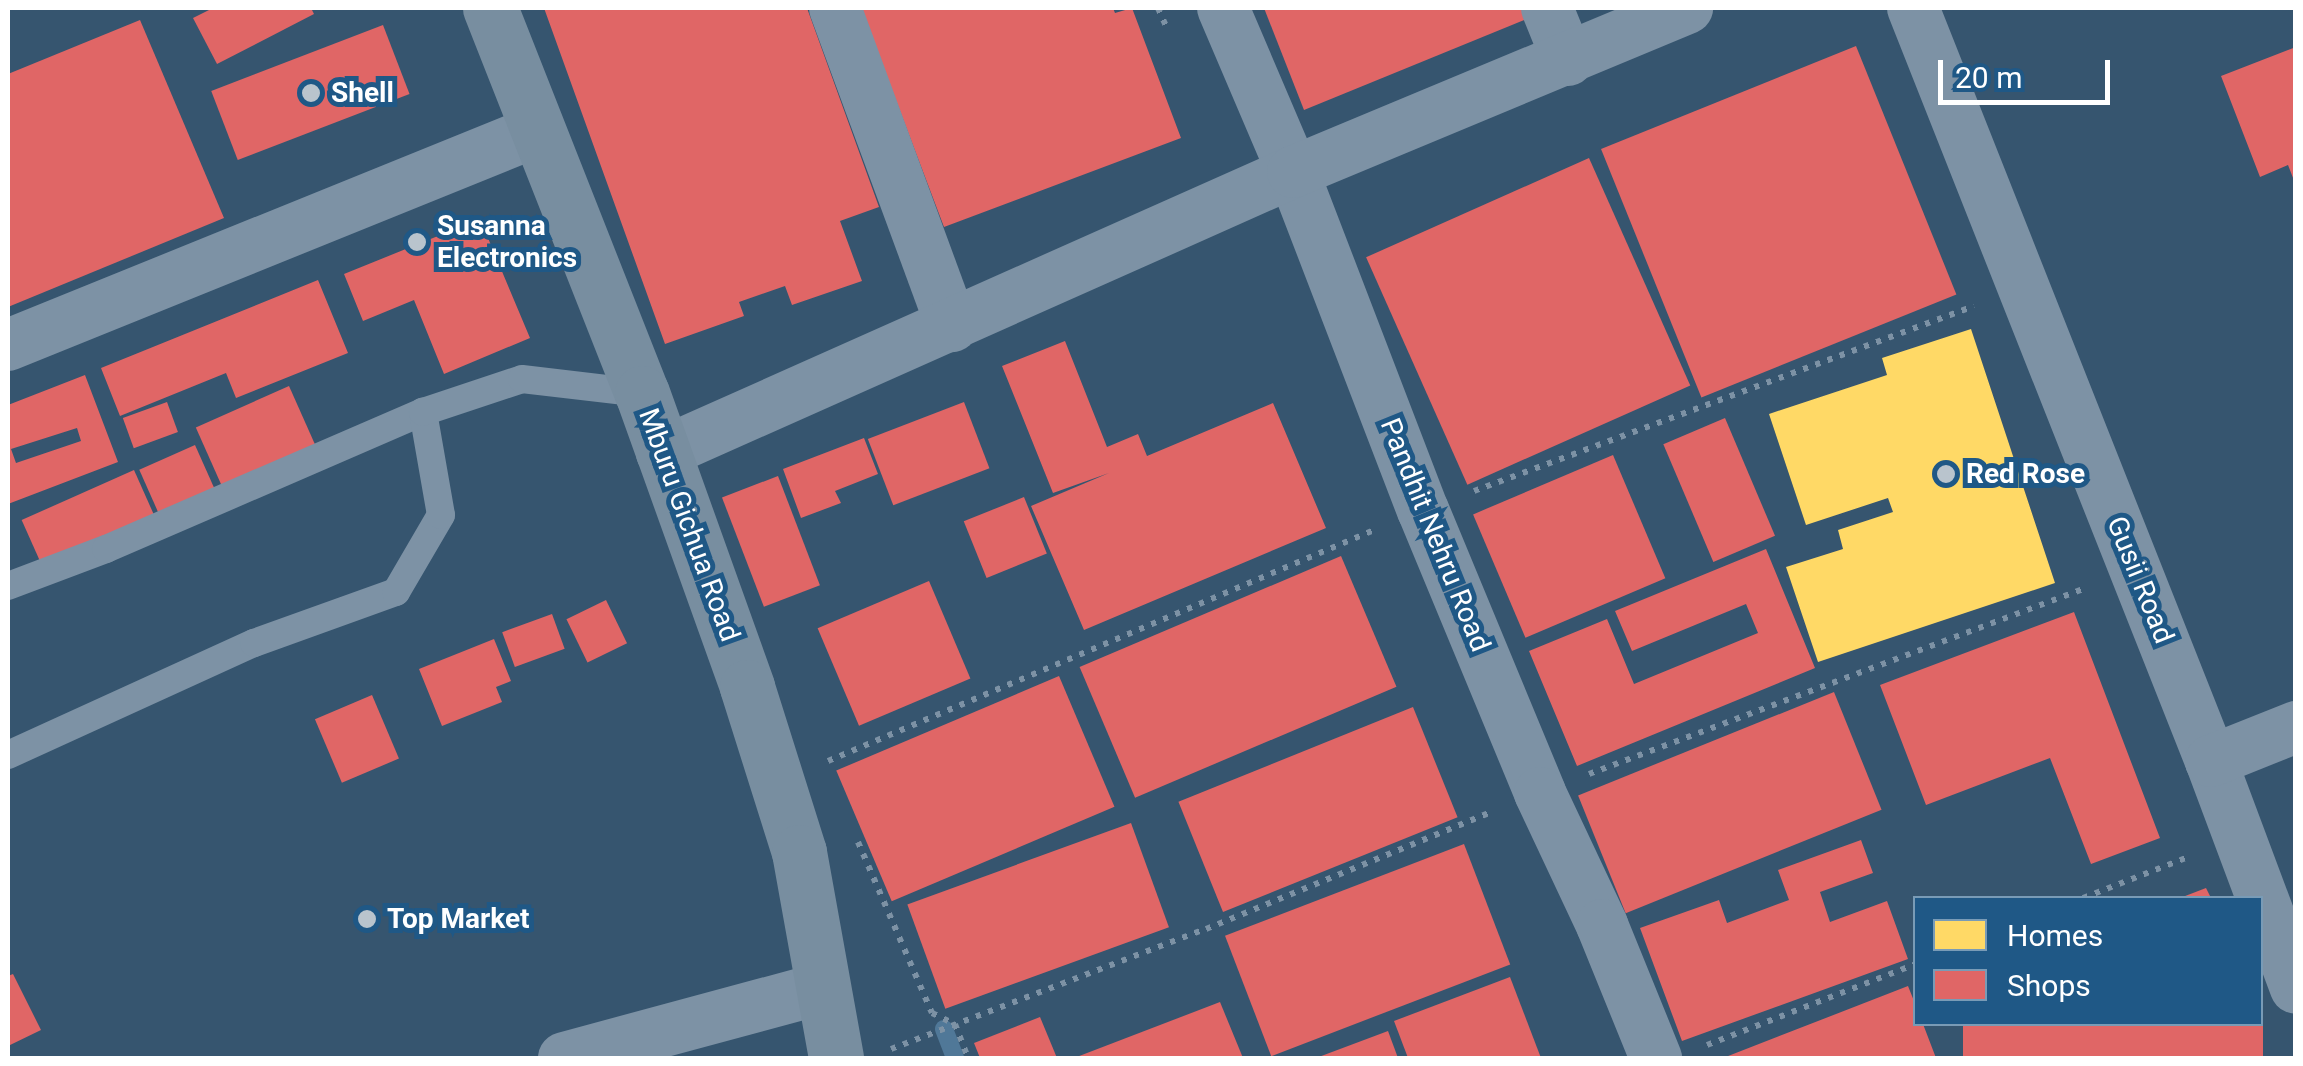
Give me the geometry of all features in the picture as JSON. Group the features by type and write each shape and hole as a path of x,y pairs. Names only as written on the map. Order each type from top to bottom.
{"street":[{"name":"Mburu Gichua Road","path":"490,8 642,394 746,687 799,852 824,988 859,1056"},
{"path":"835,8 952,326"},
{"name":"Pandhit Nehru Road","path":"1222,8 1294,172 1424,510 1540,793 1602,925 1676,1054"},
{"path":"1547,8 1568,60"},
{"path":"662,453 1294,172 1687,8"},
{"name":"Gusii Road","path":"1913,8 2261,896"},
{"path":"8,346 538,132"},
{"path":"2211,761 2296,727"},
{"name":"Gusii Road","path":"2263,902 2296,988"},
{"path":"564,1058 824,988"}],"lane":[{"path":"8,586 124,542 424,412 522,378 642,394"},
{"path":"8,754 254,643 396,592 441,515 424,412"}],"path":[{"path":"826,762 1424,510 2024,287"},
{"path":"859,1056 1206,930 1540,793 2136,569"},
{"path":"820,745 833,779"},
{"path":"853,830 932,1013 955,1024 968,1058"},
{"path":"2087,896 2238,836"},
{"path":"1676,1054 1913,965"}],"building: Homes":[{"path":"1971,329 2055,583 1818,662 1786,567 1843,549 1838,530 1893,512 1888,498 1806,525 1769,414 1887,375 1882,358"}],"building: Shops":[{"path":"213,8 311,8 314,14 217,64 193,18"},
{"path":"544,8 807,8 879,207 840,221 862,281 792,305 785,286 739,302 744,316 665,344"},
{"path":"861,8 1113,8 1115,13 1132,8 1181,138 944,227"},
{"path":"1264,8 1537,8 1539,14 1304,110"},
{"path":"140,20 224,218 8,307 8,74"},
{"name":"Shell","path":"383,25 410,94 238,160 211,91"},
{"path":"1856,46 1956,294 1701,398 1601,149"},
{"path":"2296,47 2295,183 2288,165 2260,177 2221,76"},
{"path":"1589,158 1690,385 1467,485 1366,257"},
{"path":"480,219 530,338 444,374 414,300 363,321 344,274"},
{"path":"318,280 348,353 236,398 226,373 120,416 101,368"},
{"path":"1065,341 1107,447 1138,434 1147,456 1273,403 1326,528 1084,630 1031,506 1109,473 1053,493 1002,366"},
{"path":"85,375 118,462 8,504 8,405","holes":["77,428 81,441 16,463 11,449"]},
{"path":"289,386 319,453 226,494 196,427"},
{"path":"167,402 178,432 134,448 123,418"},
{"path":"964,402 989,468 893,505 868,439"},
{"path":"1725,418 1775,536 1713,562 1663,444"},
{"path":"864,438 878,474 835,491 841,503 801,518 783,469"},
{"path":"195,445 215,489 159,514 139,470"},
{"path":"1613,455 1665,578 1525,638 1473,514"},
{"path":"134,470 155,517 42,567 22,520"},
{"path":"778,476 820,585 764,607 722,498"},
{"path":"1024,497 1047,554 987,578 964,521"},
{"path":"1766,549 1815,668 1577,766 1529,651 1607,619 1634,684 1758,633 1746,604 1632,651 1615,611"},
{"path":"1341,556 1396,687 1135,798 1080,667"},
{"path":"929,581 970,679 859,726 818,628"},
{"path":"606,600 627,643 587,662 566,619"},
{"path":"2074,612 2160,838 2091,864 2050,758 1926,805 1880,685"},
{"path":"552,614 565,649 515,667 502,632"},
{"path":"494,639 511,681 496,687 502,702 442,726 419,669"},
{"path":"1059,676 1114,807 892,901 836,771"},
{"path":"1834,692 1882,810 1626,913 1578,795"},
{"path":"372,695 399,759 342,783 315,719"},
{"path":"1413,707 1458,817 1223,912 1178,802"},
{"path":"1131,823 1169,927 945,1009 907,904"},
{"path":"1861,840 1873,873 1820,892 1830,922 1887,901 1908,959 1682,1041 1640,928 1719,900 1727,923 1789,900 1778,870"},
{"path":"1464,844 1510,964 1271,1056 1225,936"},
{"path":"2206,888 2210,896 2185,896"},
{"path":"13,974 41,1030 8,1046 8,976"},
{"path":"1510,977 1541,1058 1408,1058 1394,1021"},
{"path":"1908,986 1913,998 1913,1026 1924,1026 1936,1058 1723,1058"},
{"path":"1220,1002 1243,1058 1074,1058"},
{"path":"1040,1017 1057,1058 980,1058 974,1043"},
{"path":"1963,1026 2263,1026 2263,1058 1963,1058"},
{"path":"1388,1031 1398,1058 1316,1058"}],"waterway":[{"path":"944,1029 955,1058"}],"place":[{"name":"Shell","path":"311,93"},
{"name":"Susanna Electronics","path":"417,242"},
{"name":"Red Rose","path":"1946,474"},
{"name":"Top Market","path":"367,919"}]}
